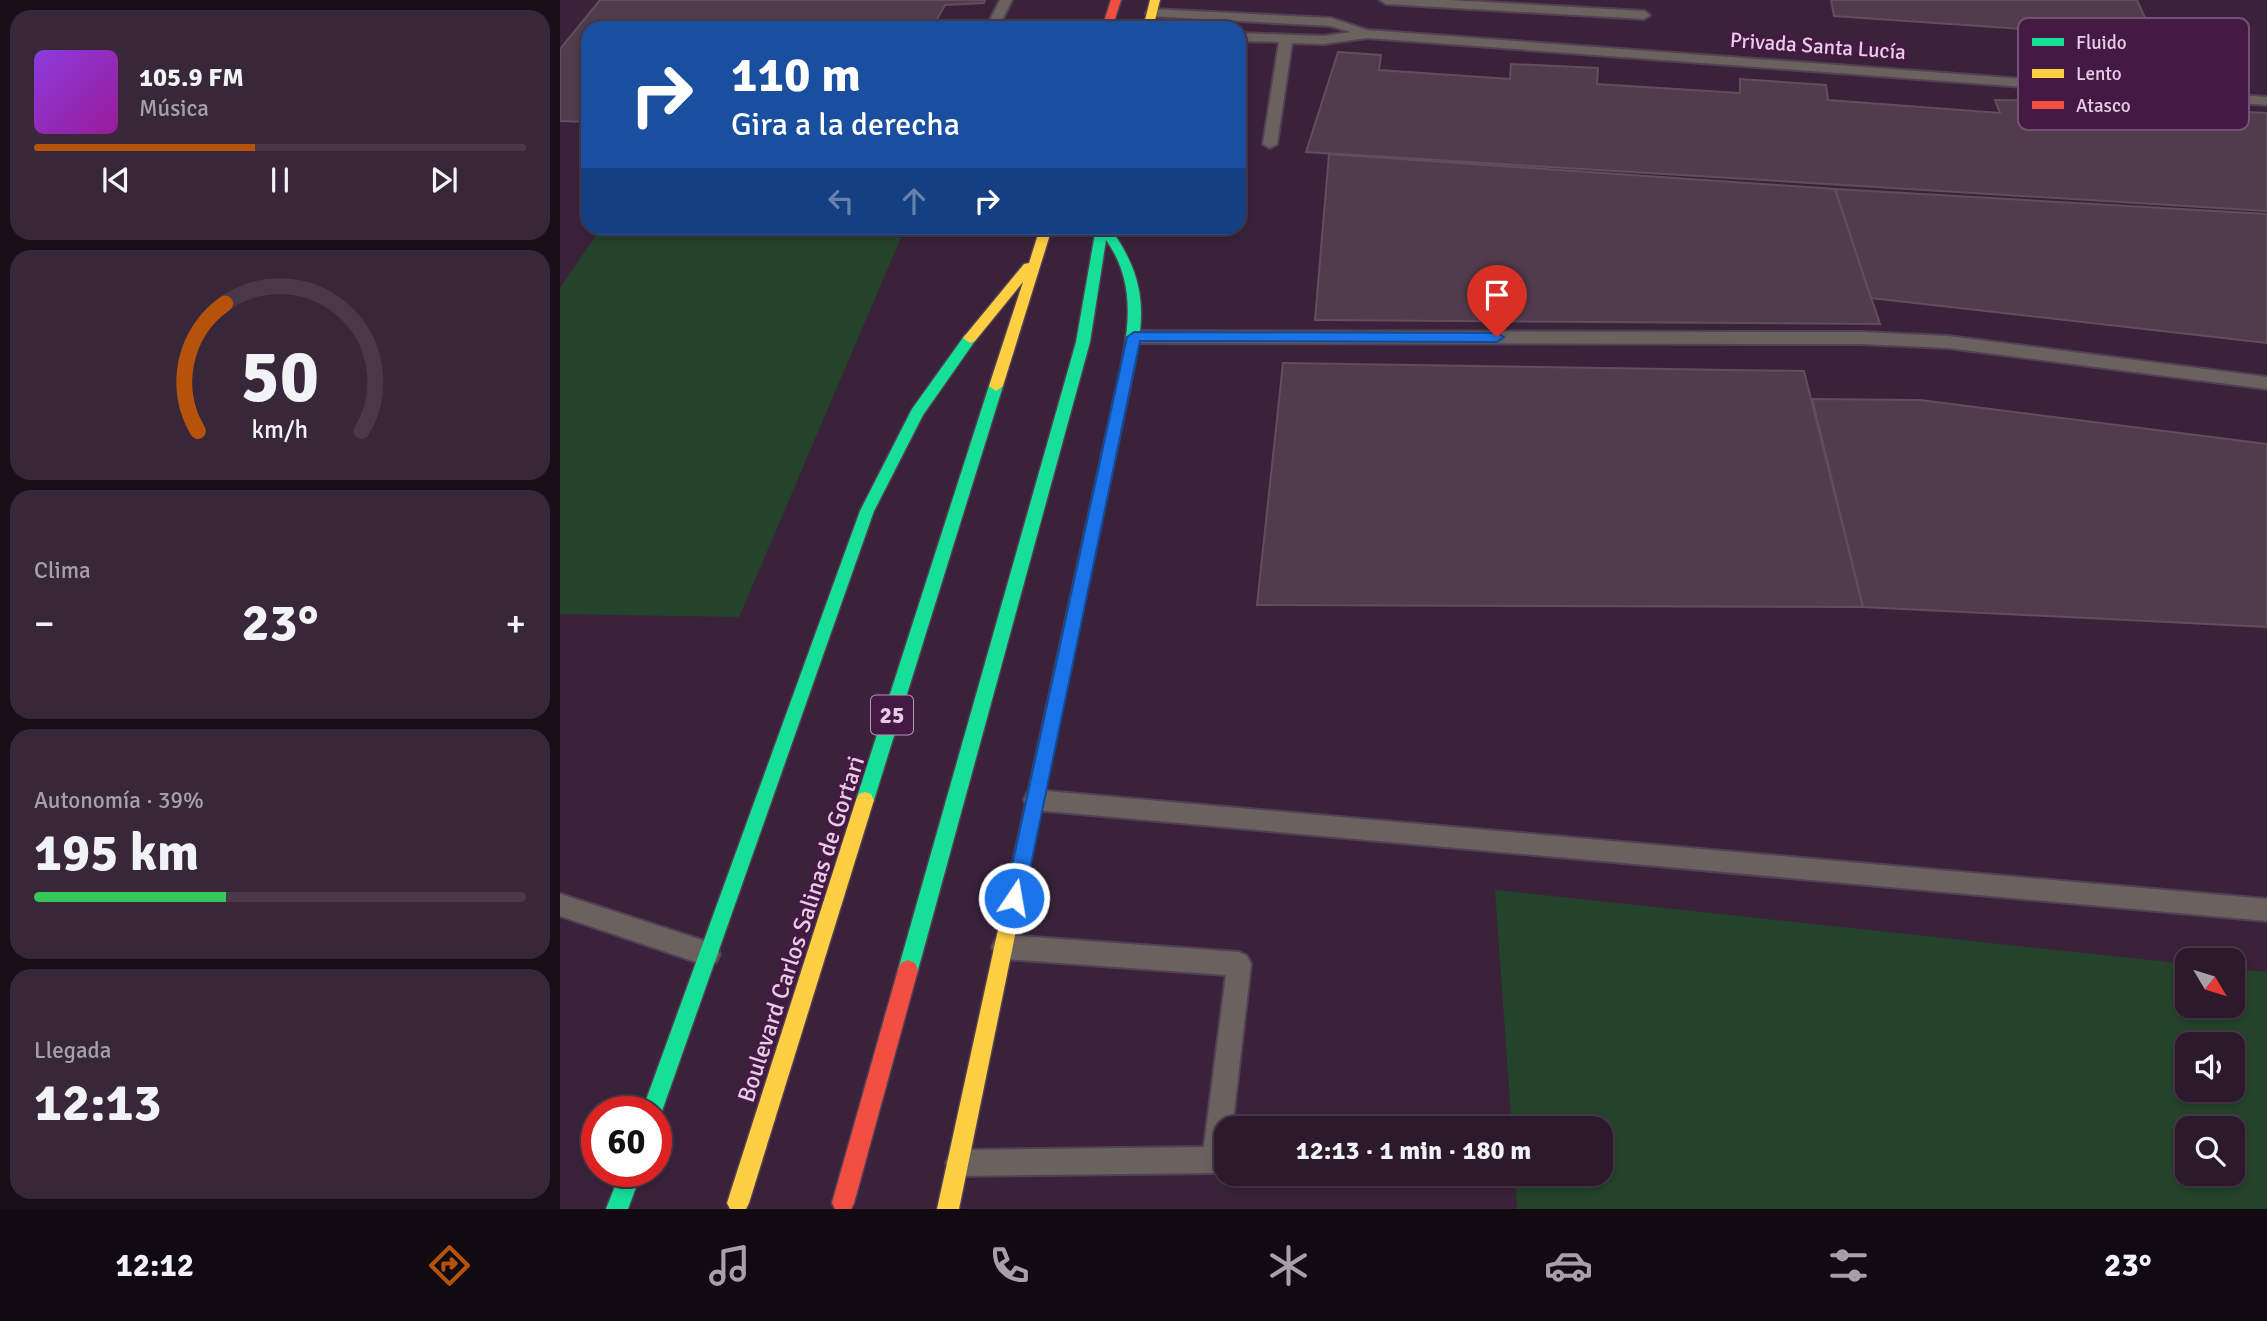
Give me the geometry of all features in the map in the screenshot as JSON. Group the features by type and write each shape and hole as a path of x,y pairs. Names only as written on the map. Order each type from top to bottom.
{"main road":[{"path":"1109,21 1116,0"},
{"name":"Boulevard Carlos Salinas de Gortari","path":"738,1203 1044,235"},
{"path":"843,1203 1083,342 1102,235"},
{"path":"948,1209 1134,337 1136,281 1132,265 1123,249 1110,235"},
{"path":"657,1096 867,511 887,464 906,429 991,309 1037,258"},
{"path":"617,1209 625,1187"}],"lane":[{"path":"996,21 1006,0"},
{"path":"1386,0 1644,15"},
{"name":"Privada Santa Lucía","path":"1152,14 1331,22 1367,34"},
{"name":"Privada Santa Lucía","path":"1246,37 1324,40 1367,34 2018,82"},
{"path":"1270,144 1286,38"},
{"name":"Privada Santa Lucía","path":"2249,100 2267,101"},
{"path":"1134,337 1861,338 1936,341 2267,383"},
{"path":"1035,800 2267,911"},
{"path":"560,905 709,954"},
{"path":"958,1163 1215,1160 1239,964 1004,947"}],"green space":[{"path":"596,235 902,235 739,617 560,614 560,288"},
{"path":"1495,890 2175,963 2175,1018 2245,1018 2245,970 2267,972 2267,1209 1517,1209 1516,1186 1613,1186 1613,1116 1511,1116"}],"building":[{"path":"600,0 985,0 984,3 945,5 936,21 583,21"},
{"path":"1831,0 2137,0 2145,18 2018,18 2018,29 1834,16"},
{"path":"581,23 581,122 560,121 560,49"},
{"path":"1338,52 1381,55 1379,70 1510,79 1511,64 1598,68 1597,84 1740,93 1740,79 1826,85 1828,100 2000,113 1995,100 2018,100 2018,130 2249,130 2249,112 2267,113 2267,211 1306,152"},
{"path":"1329,154 1835,189 1880,324 1315,320"},
{"path":"1835,189 2267,214 2267,343 1871,298"},
{"path":"1283,363 1804,371 1863,607 1257,605"},
{"path":"1812,399 1920,400 2267,444 2267,627 1863,607"}],"traffic: fast":[{"path":"908,970 1083,342 1101,235"},
{"path":"1109,235 1128,268 1136,307 1132,348 1122,393"},
{"path":"657,1096 867,511 917,413 970,338"},
{"path":"865,800 996,386"},
{"path":"617,1209 625,1187"}],"traffic: slow":[{"path":"1150,21 1155,0"},
{"path":"996,386 1044,235"},
{"path":"970,338 1028,267"},
{"path":"1073,621 1122,393"},
{"path":"738,1203 865,800"},
{"path":"948,1209 1010,916"}],"traffic: jam":[{"path":"1109,21 1116,0"},
{"path":"1010,916 1073,621"},
{"path":"843,1203 908,970"}],"route":[{"path":"1014,898 1134,337 1497,337"}]}
